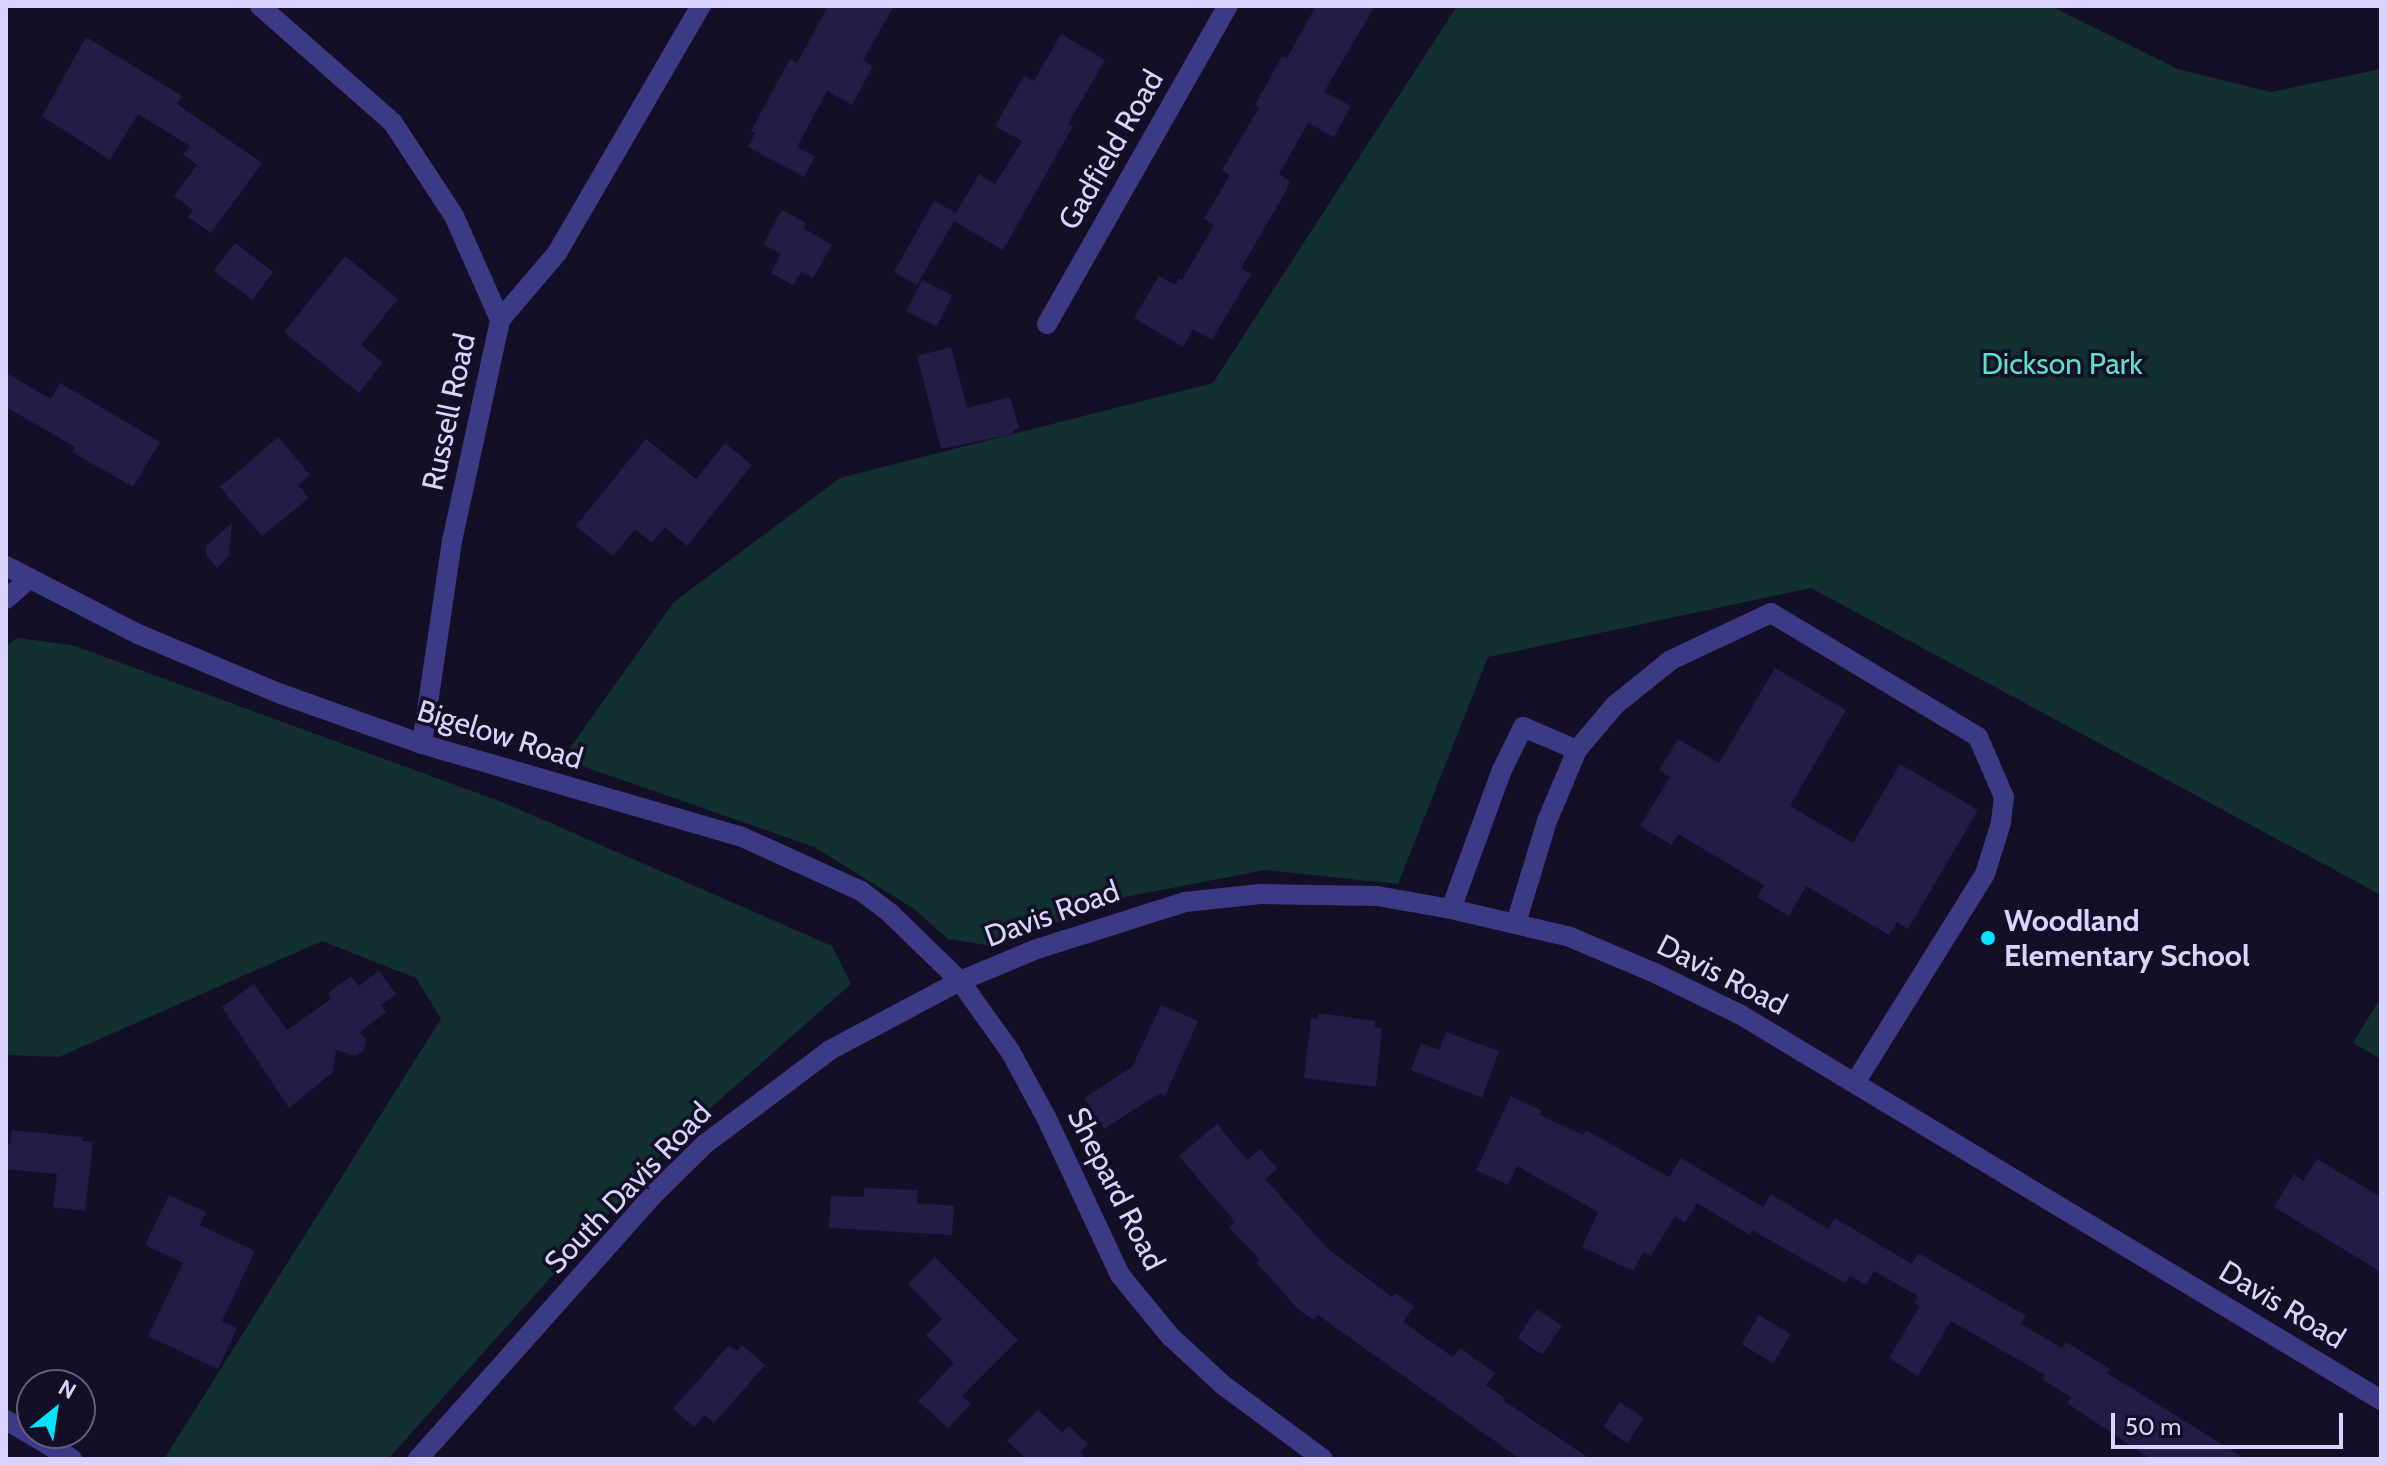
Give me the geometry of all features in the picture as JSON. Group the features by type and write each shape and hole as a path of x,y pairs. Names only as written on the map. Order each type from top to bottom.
{"street":[{"path":"260,6 393,123 454,216 500,320"},
{"name":"Russell Road","path":"422,744 452,541 500,320 557,253 701,6"},
{"name":"Gadfield Road","path":"1047,324 1228,6"},
{"name":"Bigelow Road","path":"6,566 226,673 422,744 742,837 811,866 861,891 891,914 960,981"},
{"path":"6,599 29,579"},
{"path":"1516,923 1547,821 1577,750 1615,705 1671,660 1771,613 1978,737 2004,797 2001,823 1985,874 1855,1083"},
{"path":"1451,909 1501,772 1523,727 1577,750"},
{"name":"Davis Road","path":"960,981 1051,944 1185,902 1261,894 1377,896 1451,909 1570,937 1657,974 1741,1015 2381,1400"},
{"name":"South Davis Road","path":"418,1459 653,1195 705,1144 830,1050 960,981"},
{"name":"Shepard Road","path":"960,981 1010,1051 1039,1103 1120,1275 1170,1336 1212,1375 1323,1459"},
{"path":"6,1420 72,1459"}],"green space":[{"name":"Dickson Park","path":"1457,6 2051,6 2178,69 2271,92 2381,69 2381,895 1811,588 1488,657 1398,884 1265,870 1125,897 992,946 948,939 914,909 814,847 562,759 674,602 840,478 1213,383"},
{"path":"17,638 72,645 502,802 832,946 851,984 673,1141 388,1459 164,1459 441,1019 416,978 322,941 59,1057 6,1055 6,647"},
{"path":"2381,997 2381,1059 2353,1043"}],"building":[{"path":"828,6 894,6 863,60 873,66 852,105 827,91 797,147 815,156 804,177 748,147 755,133 751,131 790,59 797,63"},
{"path":"1316,6 1375,6 1324,92 1351,106 1334,137 1308,123 1279,174 1290,181 1285,193 1241,268 1251,274 1212,340 1193,329 1183,347 1134,318 1159,276 1175,285 1179,278 1182,280 1214,225 1204,219 1230,175 1222,170 1259,108 1255,105 1282,56 1287,58"},
{"path":"1061,34 1105,60 1068,124 1073,126 1003,250 954,221 917,285 894,272 934,201 956,213 979,174 995,184 1022,141 995,126 1024,76 1034,81"},
{"path":"86,37 182,96 177,104 262,163 211,233 188,217 193,210 174,196 197,165 183,154 190,146 138,114 110,160 42,116"},
{"path":"782,210 806,223 803,228 832,245 813,278 801,272 793,285 771,273 781,254 763,244"},
{"path":"235,243 273,272 252,300 214,271"},
{"path":"345,256 398,299 361,345 383,362 359,393 284,332"},
{"path":"922,280 952,295 936,327 906,311"},
{"path":"951,347 967,408 1010,397 1019,428 1013,430 1014,434 941,449 917,356"},
{"path":"6,373 51,399 60,383 160,442 133,487 72,452 75,447 6,407"},
{"path":"278,437 310,475 298,485 309,498 262,536 220,487"},
{"path":"646,439 696,479 725,443 752,465 687,546 665,527 652,543 635,529 613,556 576,526"},
{"path":"232,523 229,556 217,568 206,555 206,546"},
{"path":"1775,668 1846,710 1790,806 1853,843 1900,764 1978,810 1908,929 1897,922 1889,935 1806,886 1789,916 1757,897 1764,885 1678,834 1672,845 1640,826 1670,777 1659,770 1678,739 1719,763"},
{"path":"379,971 396,994 381,1005 386,1012 360,1032 366,1039 364,1050 355,1056 336,1050 333,1072 289,1108 222,1007 254,984 287,1030 331,999 328,993 351,976 359,986"},
{"path":"1161,1005 1198,1021 1165,1096 1160,1093 1104,1129 1084,1098 1132,1067"},
{"path":"1318,1013 1375,1021 1374,1027 1382,1029 1376,1087 1304,1078 1311,1018 1318,1019"},
{"path":"1446,1032 1499,1051 1482,1098 1411,1070 1421,1043 1439,1050"},
{"path":"1511,1096 1542,1111 1540,1115 1583,1135 1586,1130 1669,1177 1681,1158 1763,1207 1771,1194 1828,1229 1835,1218 1912,1264 1918,1253 2026,1316 2021,1324 2062,1348 2066,1342 2110,1369 2107,1373 2246,1459 2151,1459 2067,1403 2071,1397 2043,1380 2045,1375 1951,1321 1918,1376 1889,1358 1920,1306 1914,1303 1918,1296 1874,1271 1866,1285 1850,1276 1845,1283 1752,1230 1750,1235 1697,1203 1685,1223 1675,1216 1651,1256 1643,1252 1633,1271 1582,1247 1598,1212 1517,1166 1508,1185 1476,1170"},
{"path":"1217,1124 1247,1160 1260,1149 1277,1169 1265,1179 1329,1250 1392,1297 1395,1293 1414,1306 1403,1322 1453,1357 1460,1348 1495,1373 1486,1385 1590,1459 1520,1459 1318,1315 1314,1320 1297,1308 1257,1263 1260,1260 1229,1227 1235,1222 1179,1156"},
{"path":"12,1130 82,1137 82,1141 93,1142 85,1211 53,1207 57,1174 6,1169 6,1143 10,1144"},
{"path":"2317,1159 2381,1197 2381,1272 2274,1207 2294,1174 2303,1181"},
{"path":"864,1188 918,1190 917,1203 954,1206 952,1235 829,1228 831,1196 864,1197"},
{"path":"169,1195 206,1212 200,1225 255,1251 222,1321 237,1328 218,1369 148,1336 183,1263 145,1245"},
{"path":"935,1257 1018,1340 962,1396 971,1404 948,1428 918,1401 954,1363 926,1335 942,1319 908,1284"},
{"path":"1537,1309 1562,1326 1542,1355 1517,1338"},
{"path":"1759,1315 1791,1334 1773,1363 1741,1344"},
{"path":"729,1345 737,1351 742,1345 765,1365 714,1423 704,1415 694,1427 673,1409"},
{"path":"1620,1402 1644,1418 1627,1443 1603,1427"},
{"path":"1038,1410 1062,1433 1069,1426 1088,1444 1080,1452 1087,1459 1026,1459 1007,1441"}],"place":[{"name":"Woodland Elementary School","path":"1988,938"}]}
